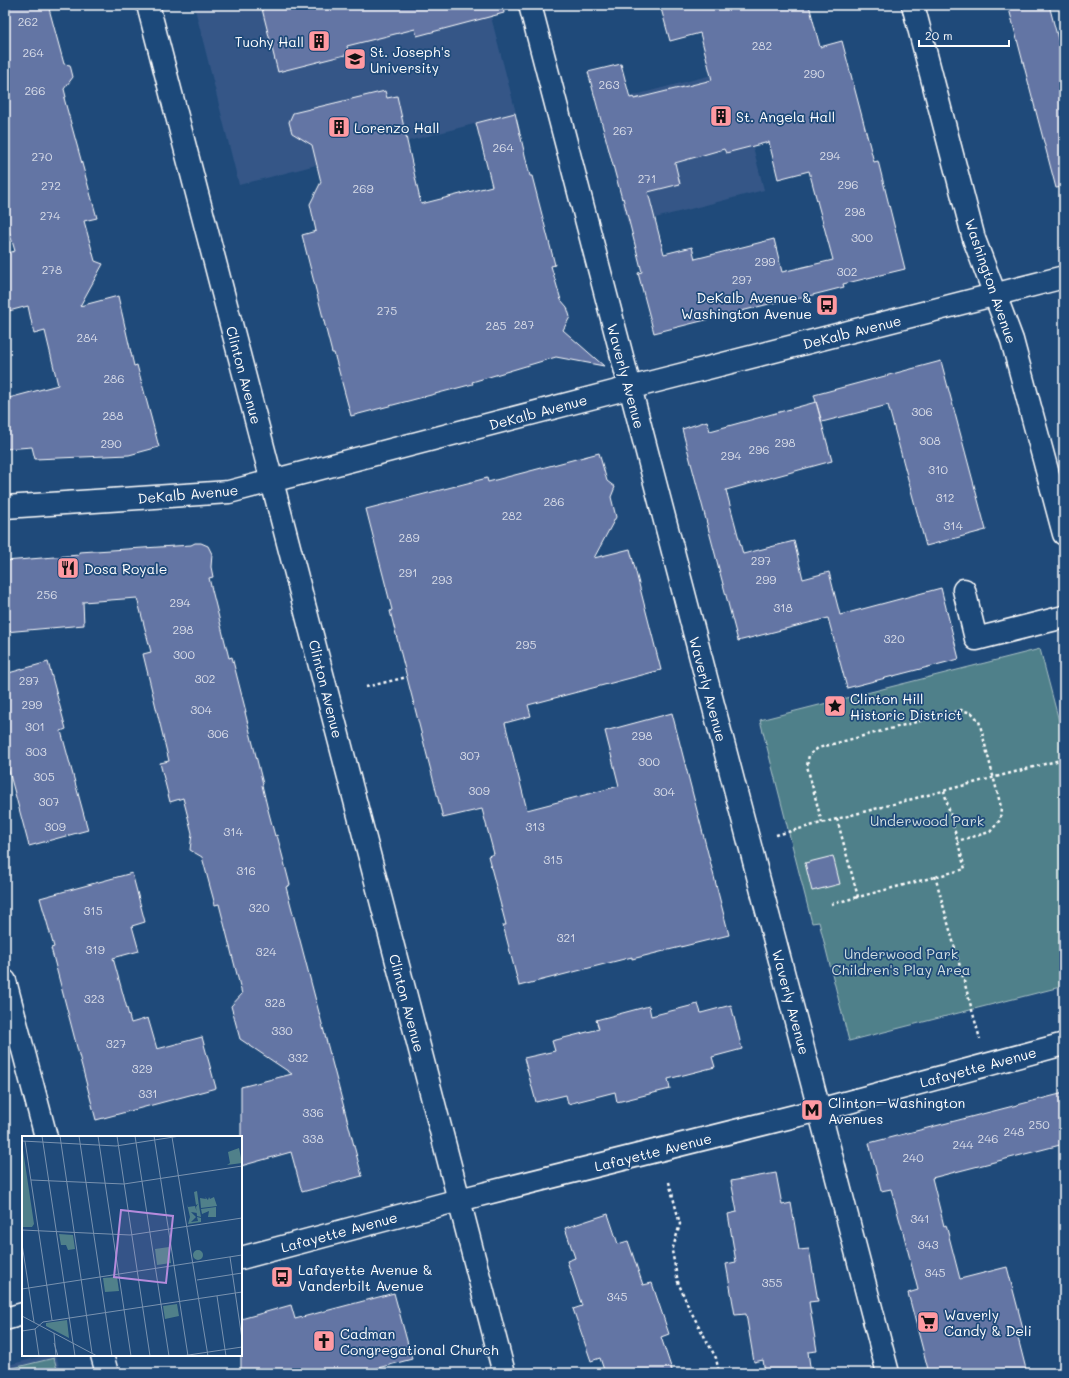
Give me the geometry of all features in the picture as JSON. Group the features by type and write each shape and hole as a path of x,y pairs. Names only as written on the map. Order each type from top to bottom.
{"street":[{"name":"Clinton Avenue","path":"148,5 504,1373"},
{"name":"Waverly Avenue","path":"530,5 888,1373"},
{"name":"Washington Avenue","path":"913,5 974,239 1012,340 1064,534"},
{"name":"DeKalb Avenue","path":"5,507 229,492 1064,277"},
{"path":"964,590 976,639 1064,618"},
{"path":"5,981 46,1136"},
{"name":"Lafayette Avenue","path":"242,1258 459,1200 819,1110 1064,1044"},
{"path":"5,1319 22,1314"},
{"path":"102,1356 107,1373"}],"path":[{"path":"366,688 407,677"},
{"path":"822,823 807,766 809,755 818,748 960,710 972,713 979,720 1001,807 1000,820 990,832 957,841"},
{"path":"775,835 1064,759"},
{"path":"831,904 965,869 944,791"},
{"path":"837,819 858,896"},
{"path":"935,876 987,1065"},
{"path":"669,1182 680,1224 672,1251 678,1282 689,1308 716,1358 719,1373"}],"shaded area":[{"name":"St. Joseph's University","path":"194,5 488,5 516,113 239,185"},
{"path":"842,41 860,108 753,136 755,146 753,147 764,190 628,225 597,105"},
{"path":"43,1356 56,1356 61,1373 5,1373 5,1366"}],"green space":[{"name":"Underwood Park","path":"1040,649 1064,740 1064,986 849,1041 819,922 812,923 760,720"},
{"path":"54,1358 58,1373 5,1373 5,1370"}],"building":[{"path":"5,5 48,5 64,64 70,65 73,77 64,89 66,97 64,98 97,218 84,221 95,261 103,264 80,306 118,296 134,366 137,365 159,447 129,455 35,459 32,447 5,449 5,399 58,385 45,331 34,334 28,306 5,312 5,254 15,251 5,217"},
{"name":"Tuohy Hall","path":"261,5 503,5 504,13 417,36 415,29 347,46 349,54 278,72"},
{"path":"660,5 809,5 820,47 842,41 874,162 878,161 905,269 843,284 844,287 789,301 789,299 654,333 638,273 642,272 588,72 621,64 630,98 634,97 634,99 712,80 700,33 670,41","holes":["769,142 778,179 809,171 833,260 782,272 774,239 695,259 692,247 664,254 648,192 680,184 675,163 724,149 726,153"]},
{"path":"1008,5 1049,5 1059,43 1064,41 1064,187 1056,188"},
{"path":"385,91 387,98 397,96 421,204 492,186 476,123 515,113 530,176 532,176 555,265 551,266 561,300 567,307 570,317 563,330 604,366 556,357 472,382 473,384 351,416 334,353 332,353 302,235 316,231 310,204 321,182 312,145 292,133 289,122 293,113"},
{"path":"941,361 986,530 926,546 888,405 822,422 814,395"},
{"path":"816,402 832,461 726,490 743,554 794,541 803,579 829,572 840,615 941,588 959,659 847,688 828,618 738,641 682,429 707,421 710,431"},
{"path":"599,453 607,481 615,487 611,497 616,517 594,558 630,549 661,670 528,705 531,716 505,723 527,810 619,786 605,731 672,713 729,935 632,959 632,957 519,986 503,925 506,925 488,856 494,854 482,809 443,818 390,611 392,610 366,509 487,478 488,482"},
{"path":"201,543 208,546 212,554 211,567 213,577 209,578 229,658 232,657 267,806 275,836 277,835 290,885 286,887 362,1176 302,1192 291,1152 242,1166 241,1087 292,1074 240,1039 231,1006 242,994 219,904 215,905 202,857 190,850 192,833 183,798 170,802 160,763 169,761 143,654 151,652 137,598 83,602 84,625 5,632 5,561 79,555 79,552 191,545"},
{"path":"48,662 66,729 61,731 88,830 29,846 5,756 5,674"},
{"path":"833,856 840,884 812,891 805,863"},
{"path":"132,873 145,922 132,926 139,951 113,958 131,1023 148,1018 157,1049 202,1037 216,1088 96,1120 51,948 54,947 40,898"},
{"path":"698,1004 701,1013 731,1005 742,1049 712,1057 715,1067 668,1079 670,1089 617,1102 615,1092 568,1104 566,1095 536,1102 524,1058 555,1051 552,1041 599,1029 596,1020 649,1006 651,1016"},
{"path":"1064,1093 1064,1144 932,1178 944,1226 946,1225 960,1279 1007,1267 1024,1332 1017,1334 1027,1373 929,1373 908,1293 918,1290 904,1236 891,1189 881,1191 869,1143"},
{"path":"776,1173 782,1205 791,1203 799,1250 809,1249 818,1301 809,1302 817,1351 808,1352 811,1373 765,1373 763,1360 754,1362 746,1314 735,1315 726,1264 736,1262 728,1214 737,1212 731,1181"},
{"path":"608,1214 618,1244 628,1241 643,1285 652,1283 669,1334 661,1337 673,1373 605,1373 600,1358 591,1361 573,1309 582,1306 567,1261 575,1258 565,1228"},
{"name":"Cadman Congregational Church","path":"394,1293 412,1359 359,1373 241,1373 242,1319 291,1305 295,1319"}],"place":[{"name":"Tuohy Hall","path":"319,41"},
{"name":"St. Joseph's University","path":"355,59"},
{"name":"St. Angela Hall","path":"721,116"},
{"name":"Lorenzo Hall","path":"339,127"},
{"name":"DeKalb Avenue & Washington Avenue","path":"827,305"},
{"name":"Dosa Royale","path":"68,568"},
{"name":"Clinton Hill Historic District","path":"835,706"},
{"name":"Clinton–Washington Avenues","path":"812,1110"},
{"name":"Lafayette Avenue & Vanderbilt Avenue","path":"282,1277"},
{"name":"Waverly Candy & Deli","path":"928,1322"},
{"name":"Cadman Congregational Church","path":"324,1341"}],"park label":[{"name":"Underwood Park Children's Play Area","path":"901,962"}]}
